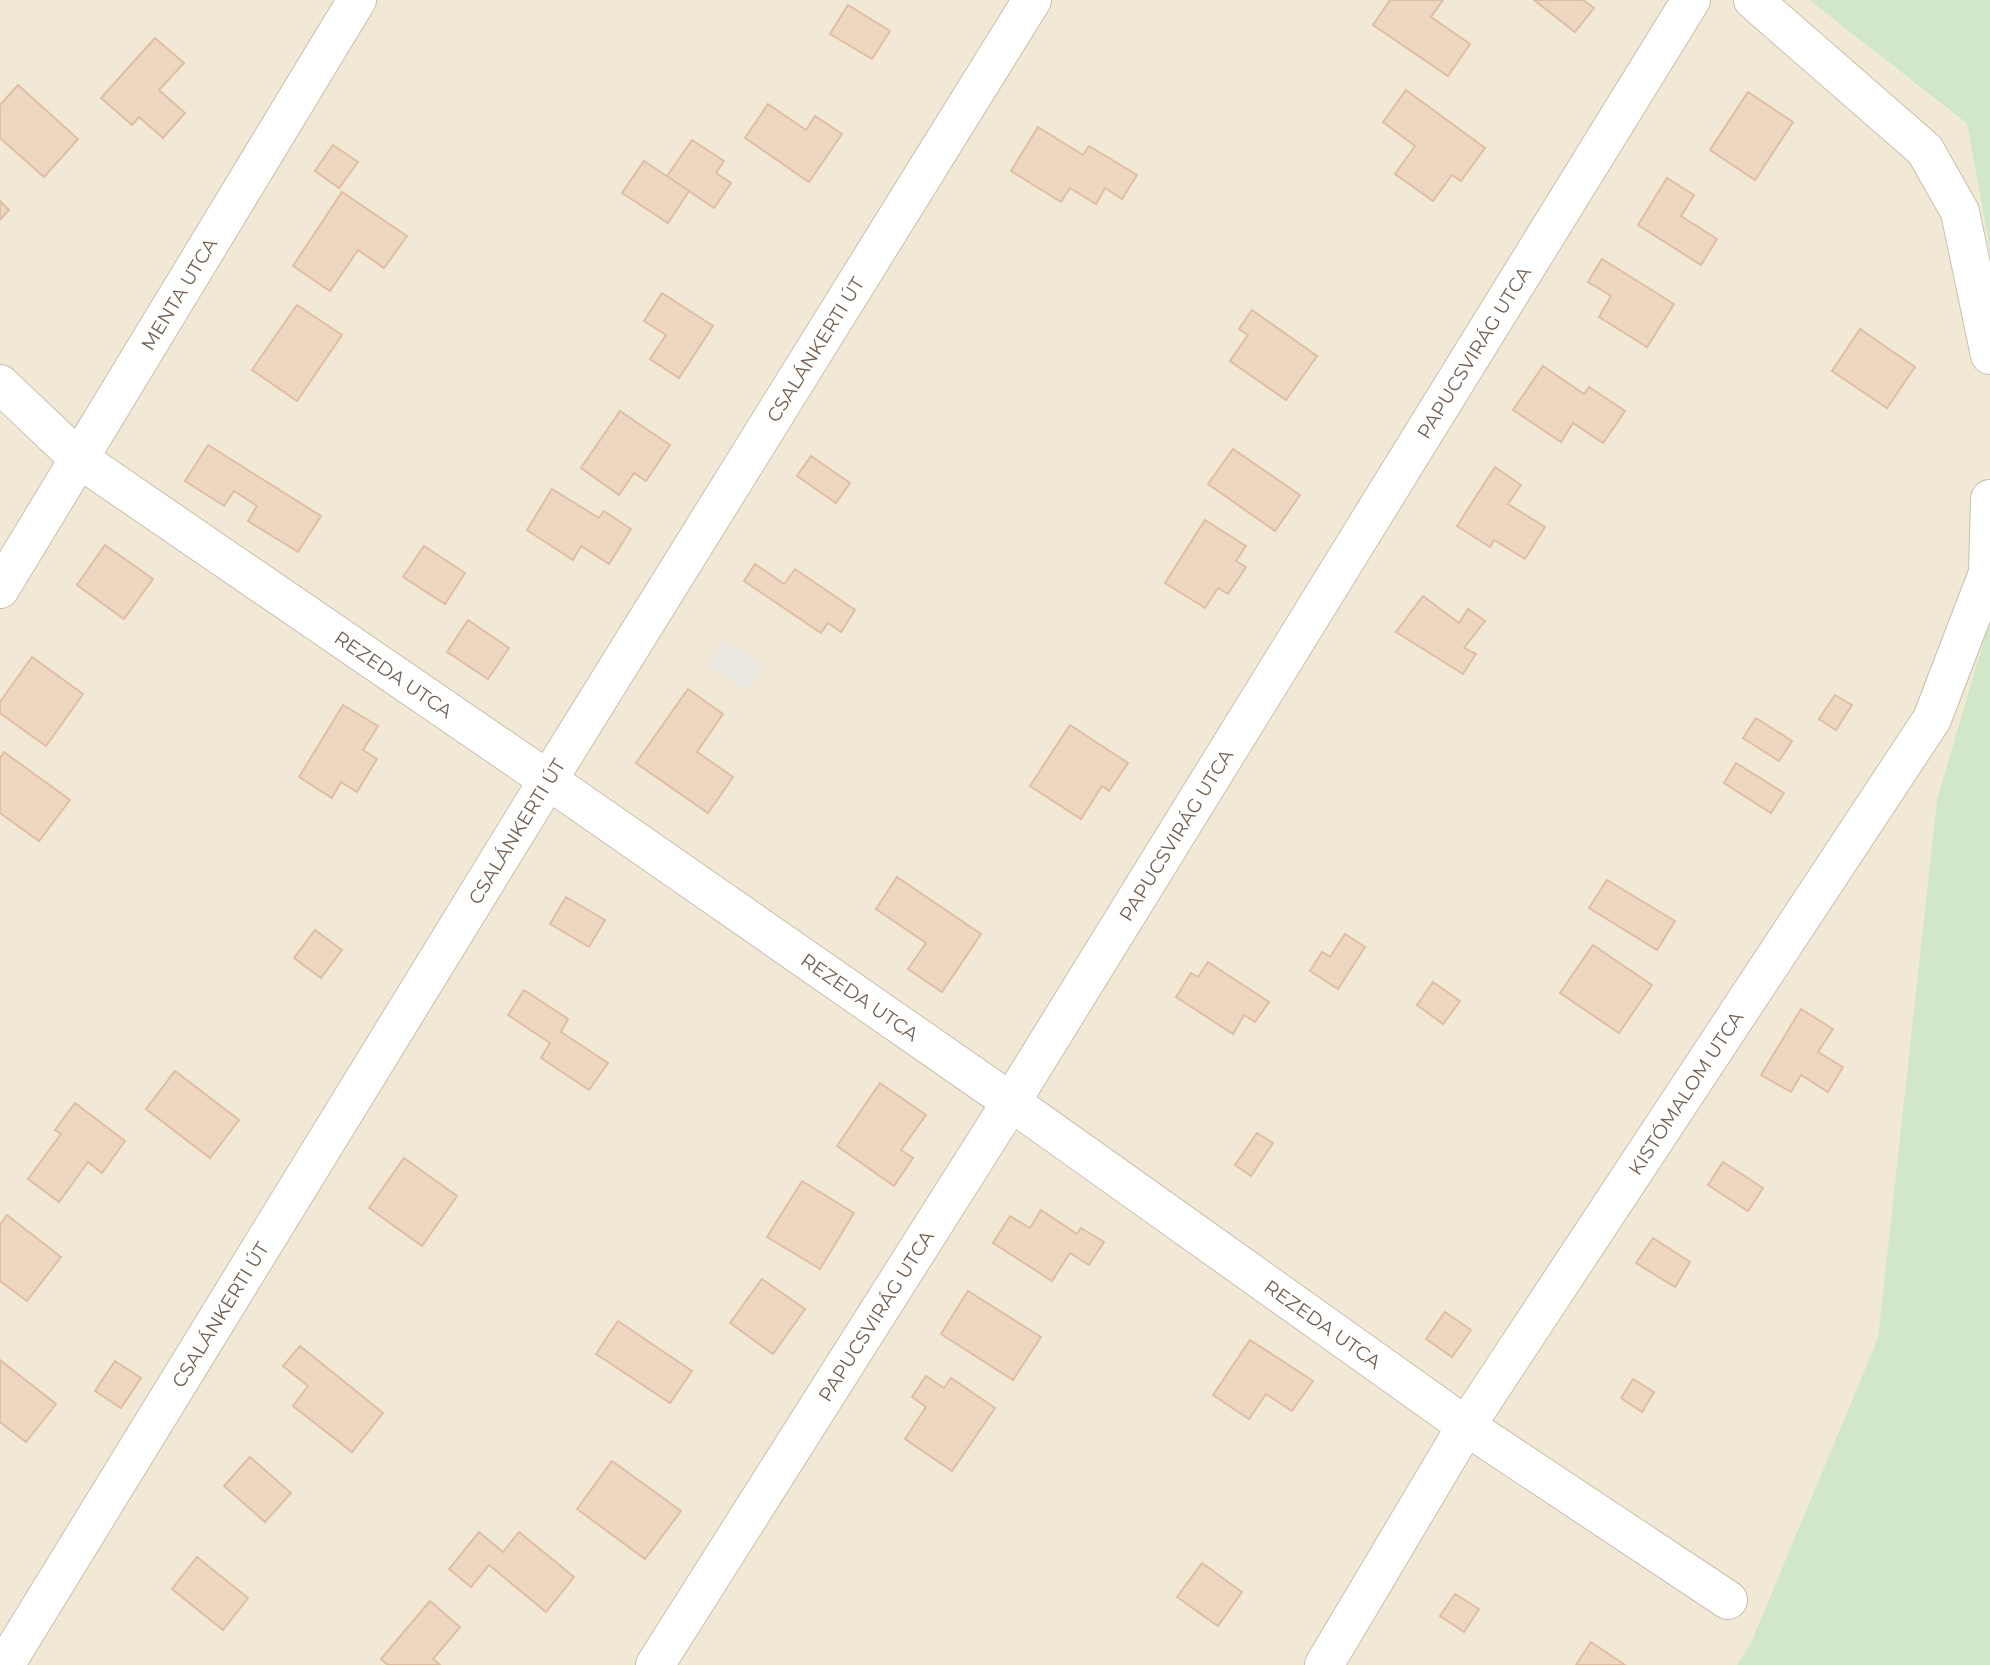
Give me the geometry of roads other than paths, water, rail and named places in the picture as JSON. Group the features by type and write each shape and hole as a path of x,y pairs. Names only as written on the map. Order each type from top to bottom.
{"street":[{"name":"MENTA UTCA","path":"0,589 357,0"},
{"name":"CSALÁNKERTI ÚT","path":"5,1665 548,780 1032,0"},
{"name":"PAPUCSVIRÁG UTCA","path":"655,1665 1011,1101 1691,0"},
{"path":"1753,0 1925,150 1960,212 1990,355"},
{"name":"REZEDA UTCA","path":"0,384 78,458 1011,1101 1466,1426 1728,1600"},
{"name":"KISTÓMALOM UTCA","path":"1324,1665 1466,1426 1932,719 1988,573 1990,499"}]}
